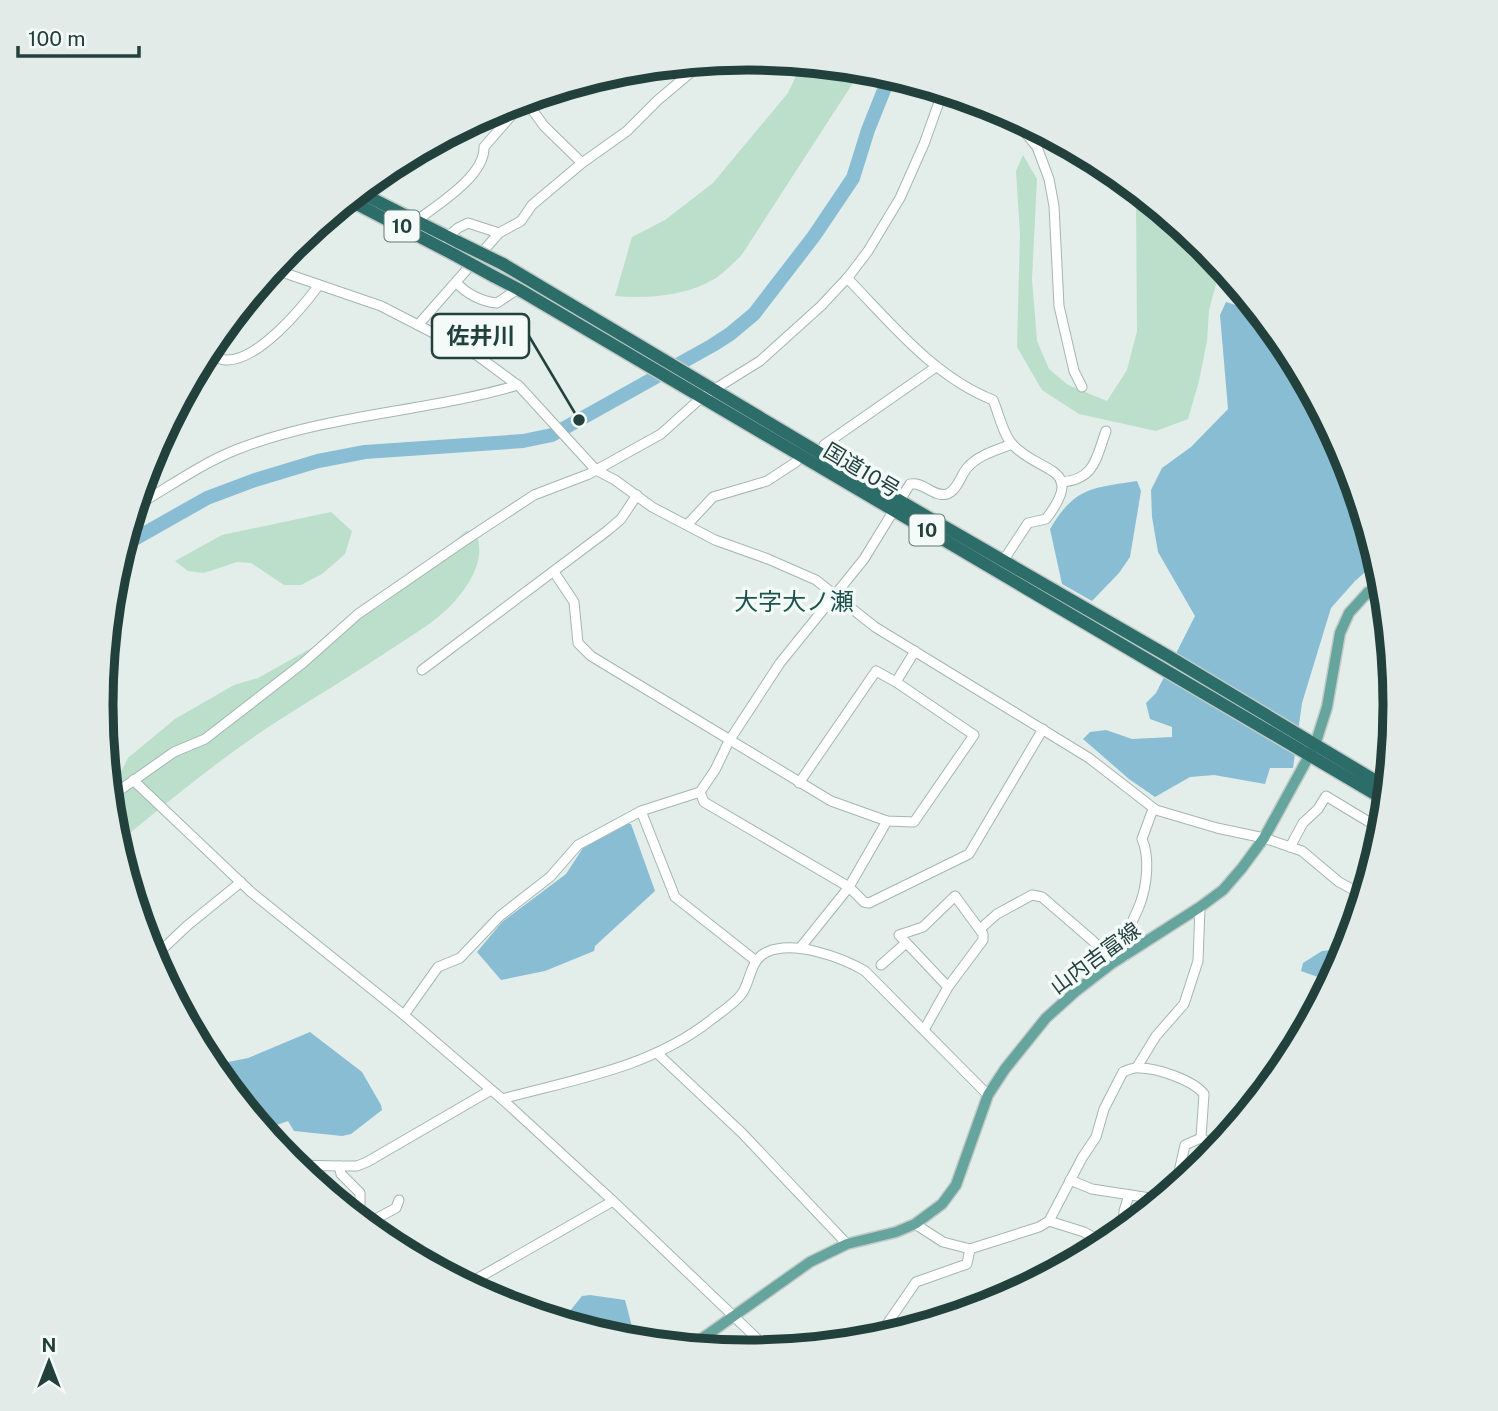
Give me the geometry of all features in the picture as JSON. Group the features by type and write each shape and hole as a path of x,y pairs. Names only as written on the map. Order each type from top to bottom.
{"highway":[{"name":"国道10号","path":"368,197 416,221 493,276 698,390 896,506 1161,668 1379,785"},
{"name":"国道10号","path":"358,204 503,264 629,338 698,390 715,389 896,506 1003,561 1168,656 1378,795"}],"main road":[{"name":"山内吉富線","path":"701,1339 810,1262 847,1244 896,1232 915,1224 942,1204 956,1185 989,1095 1005,1069 1046,1018 1113,963 1223,890 1264,838 1327,707 1340,634 1349,613 1373,590"}],"street":[{"path":"418,325 499,233 521,221 532,205 582,163 627,131 690,73"},
{"path":"715,389 760,361 814,313 848,278 900,198 940,100"},
{"path":"531,109 544,126 582,163"},
{"path":"416,221 465,183 484,153 484,146 503,119"},
{"path":"1027,134 1037,147 1049,179 1054,206 1059,306 1074,371 1082,387"},
{"path":"453,245 458,228 468,223 499,233"},
{"path":"284,273 381,306 478,356 522,389 593,466 670,518 715,540 816,580 875,627 1089,758 1153,809 1217,828 1264,838 1302,851 1339,882 1357,891"},
{"path":"848,278 936,366 977,394 993,400 1012,444 1056,471 1061,482 1059,503 1046,519 1028,523 1003,561"},
{"path":"456,282 463,291 497,303 518,289"},
{"path":"218,357 227,360 253,350 280,329 319,285"},
{"path":"824,445 936,366"},
{"path":"148,499 226,454 261,441 364,416 522,389"},
{"path":"119,790 174,752 205,739 319,650 358,614 453,548 534,495 668,429 698,390"},
{"path":"1061,482 1076,481 1092,470 1106,431"},
{"path":"404,1015 438,967 460,958 500,916 550,877 578,845 641,811 700,792 715,770 729,741 780,663 864,559 913,482 940,494 947,494 954,489 965,469 975,460 1012,444"},
{"path":"687,525 713,497 767,481 796,462"},
{"path":"422,670 621,519 637,495"},
{"path":"554,572 574,602 578,643 583,649 629,681 799,783 837,804 887,821 914,822 974,735 876,671 799,783"},
{"path":"896,682 915,651"},
{"path":"700,792 704,802 849,887 864,902 869,903 969,854 1043,729"},
{"path":"133,780 241,882 502,1099 759,1341"},
{"path":"1290,847 1303,823 1318,809 1326,796 1373,824"},
{"path":"1125,956 1123,943 1141,901 1148,852 1142,839 1153,809"},
{"path":"641,811 675,897 756,961"},
{"path":"800,948 849,887 887,821"},
{"path":"162,949 241,882"},
{"path":"980,929 997,914 1032,895 1042,897 1093,941 1113,963"},
{"path":"924,1030 948,987 983,940 980,929 955,896 923,927 899,935 948,987"},
{"path":"1137,1067 1156,1036 1184,1004 1198,961 1200,907"},
{"path":"881,965 906,943"},
{"path":"502,1099 613,1070 657,1054 685,1039 742,994 756,961 766,952 779,948 800,948 850,962 865,971 989,1095"},
{"path":"657,1054 742,1133 847,1244"},
{"path":"915,1224 943,1242 970,1249 1039,1227 1049,1221 1096,1137 1104,1109 1123,1073 1137,1067 1164,1072 1199,1087 1204,1094 1201,1138"},
{"path":"311,1165 357,1166 367,1162 491,1090"},
{"path":"1201,1138 1210,1143"},
{"path":"1179,1173 1185,1146 1201,1138"},
{"path":"339,1166 341,1174 360,1193 360,1208"},
{"path":"1070,1180 1092,1189 1151,1198"},
{"path":"1124,1219 1129,1195"},
{"path":"376,1220 396,1208 399,1200"},
{"path":"476,1279 613,1201"},
{"path":"1049,1221 1096,1238"},
{"path":"886,1326 916,1282 967,1264 970,1249"}],"green space":[{"path":"798,72 856,79 741,256 716,278 693,289 654,296 615,296 632,237 665,220 713,183 788,93"},
{"path":"1023,155 1037,179 1032,279 1037,341 1049,369 1068,385 1107,401 1127,370 1137,331 1136,201 1221,280 1216,284 1209,310 1207,341 1188,419 1156,431 1079,414 1042,390 1017,347 1020,234 1016,171"},
{"path":"331,512 352,531 345,554 322,574 301,585 284,585 251,563 237,562 204,573 188,571 175,561 222,535"},
{"path":"466,531 474,531 479,542 476,566 464,590 447,610 368,665 254,737 127,835 118,777 128,758 175,719 234,685 258,678 386,602"}],"water":[{"path":"1226,302 1244,308 1277,352 1299,388 1336,462 1351,501 1369,569 1331,608 1302,703 1293,768 1270,768 1265,784 1214,775 1190,777 1155,797 1129,779 1083,739 1090,732 1106,730 1132,739 1172,737 1172,727 1150,719 1146,703 1156,693 1195,616 1158,552 1151,490 1162,468 1191,447 1228,409 1220,315"},
{"path":"1137,481 1141,491 1130,557 1119,573 1092,601 1062,584 1050,529 1068,505 1086,492"},
{"path":"631,824 655,891 595,946 594,951 545,971 501,980 477,952 502,922 566,874 583,848"},
{"path":"1336,949 1323,979 1301,971 1303,963 1322,951"},
{"path":"310,1032 362,1072 382,1110 351,1134 342,1136 294,1131 288,1121 272,1126 224,1063 248,1058"},
{"path":"582,1296 625,1300 633,1330 568,1314"}],"waterway":[{"path":"136,538 207,498 318,461 365,452 523,441 552,435 713,345 754,314 814,236 853,178 886,85"}],"place":[{"name":"佐井川","path":"579,420"}],"district":[{"name":"大字大ノ瀬","path":"794,601"}]}
